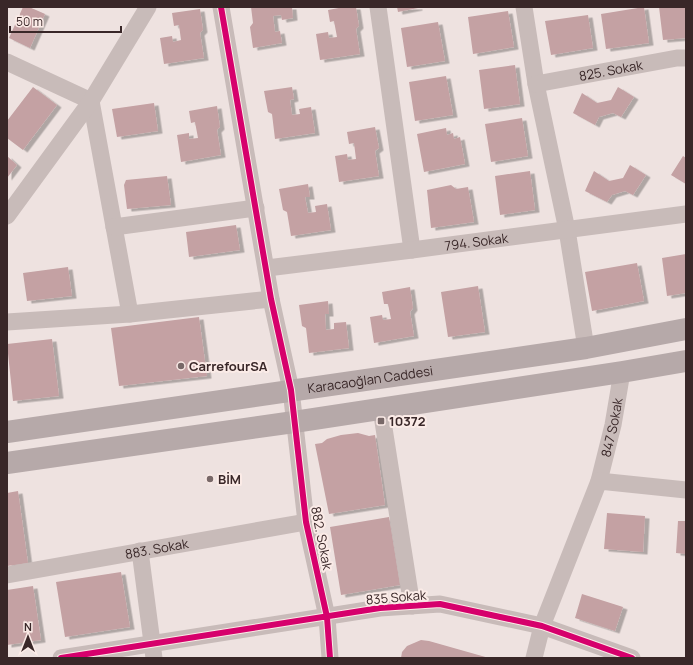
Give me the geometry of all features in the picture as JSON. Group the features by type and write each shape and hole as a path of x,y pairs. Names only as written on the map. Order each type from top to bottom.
{"main road":[{"name":"Karacaoğlan Caddesi","path":"7,432 586,348 686,329"},
{"path":"7,463 381,409 686,361"}],"street":[{"path":"7,216 91,102 148,7"},
{"name":"882. Sokak","path":"221,7 267,268 271,299 291,390 306,522 326,617 330,658"},
{"path":"378,7 412,250"},
{"path":"524,7 536,84 568,230 586,348"},
{"name":"825. Sokak","path":"536,84 677,58 686,58"},
{"path":"7,62 91,102"},
{"path":"91,102 130,314"},
{"path":"114,227 256,208"},
{"name":"794. Sokak","path":"267,268 686,214"},
{"path":"7,322 130,314 271,299"},
{"name":"847 Sokak","path":"534,658 542,626 599,481 613,425 622,372"},
{"path":"381,409 412,606"},
{"path":"599,481 686,490"},
{"name":"883. Sokak","path":"7,574 306,522"},
{"path":"140,551 154,651"},
{"name":"835 Sokak","path":"61,658 154,651 326,617 380,608 440,604 542,626 632,658"}],"building":[{"path":"23,7 29,7 45,14 30,48 9,38"},
{"path":"251,7 292,7 293,18 282,20 281,15 273,16 275,32 280,31 282,43 253,48 250,27 253,23"},
{"path":"344,7 356,7 359,26 356,29 360,54 320,60 316,34 328,32 329,38 337,37 334,21 330,22 328,10"},
{"path":"397,7 418,7 418,8 398,12"},
{"path":"644,7 649,43 606,49 601,14"},
{"path":"659,7 686,7 686,38 663,40"},
{"path":"200,9 203,30 200,33 204,58 164,64 160,38 172,36 173,42 181,40 179,25 174,26 172,13"},
{"path":"508,11 514,47 473,54 468,17"},
{"path":"588,15 593,48 551,55 545,21"},
{"path":"438,22 445,61 407,67 401,28"},
{"path":"515,65 520,104 484,109 479,70"},
{"path":"446,76 453,115 415,121 409,82"},
{"path":"33,87 57,105 23,150 7,138 7,121"},
{"path":"292,87 294,99 290,100 292,115 300,114 299,109 311,107 315,133 275,139 272,114 268,112 264,91"},
{"path":"618,87 634,97 621,117 613,113 599,117 595,125 573,113 582,93 597,103 611,100"},
{"path":"154,103 158,131 117,137 112,109"},
{"path":"217,106 220,127 217,130 221,155 181,162 177,135 189,133 189,139 198,138 195,122 191,123 189,111"},
{"path":"522,118 528,156 491,162 485,124"},
{"path":"375,127 379,148 375,151 379,176 339,182 335,156 347,154 348,160 356,159 354,143 349,144 347,132"},
{"path":"446,128 447,135 453,133 454,139 460,137 465,164 424,172 417,134"},
{"path":"7,156 17,165 7,178"},
{"path":"683,156 686,158 686,184 671,175"},
{"path":"630,165 646,175 633,195 625,191 612,195 607,202 585,191 594,171 609,181 623,178"},
{"path":"530,171 535,210 500,215 495,176"},
{"path":"167,176 171,205 127,209 124,185 126,180"},
{"path":"308,184 310,197 305,197 308,213 316,212 315,206 327,204 331,230 291,236 287,212 283,210 279,189"},
{"path":"451,185 456,189 468,187 474,222 431,228 427,190"},
{"path":"236,225 240,250 189,257 186,232"},
{"path":"686,254 686,293 667,296 662,258"},
{"path":"637,263 644,301 592,311 585,272"},
{"path":"68,267 72,296 27,301 23,273"},
{"path":"478,286 485,332 448,337 441,292"},
{"path":"410,287 413,308 410,312 414,336 374,343 370,317 382,315 383,320 391,319 388,304 384,304 382,292"},
{"path":"328,301 329,314 325,314 326,330 334,329 334,323 346,322 349,348 309,353 306,328 302,326 299,305"},
{"path":"199,317 207,376 119,386 111,328"},
{"path":"52,339 59,396 13,401 7,344"},
{"path":"358,433 369,436 375,435 385,505 329,514 315,444 322,443 327,439 341,435"},
{"path":"18,491 28,563 7,566 7,493"},
{"path":"607,513 645,516 643,552 604,549"},
{"path":"389,517 400,585 341,595 330,527"},
{"path":"678,521 686,521 686,554 676,553"},
{"path":"121,572 130,627 65,637 56,582"},
{"path":"33,586 41,640 7,645 7,590"},
{"path":"582,594 623,607 615,631 575,618"},
{"path":"421,640 489,658 401,658 402,652 407,646"}],"cycle path":[{"path":"221,7 271,299 291,390 306,522 327,617 330,658"},
{"path":"61,658 380,608 440,604 542,626 632,658"}],"place":[{"name":"CarrefourSA","path":"181,366"},
{"name":"10372","path":"381,421"},
{"name":"BİM","path":"210,479"}]}
